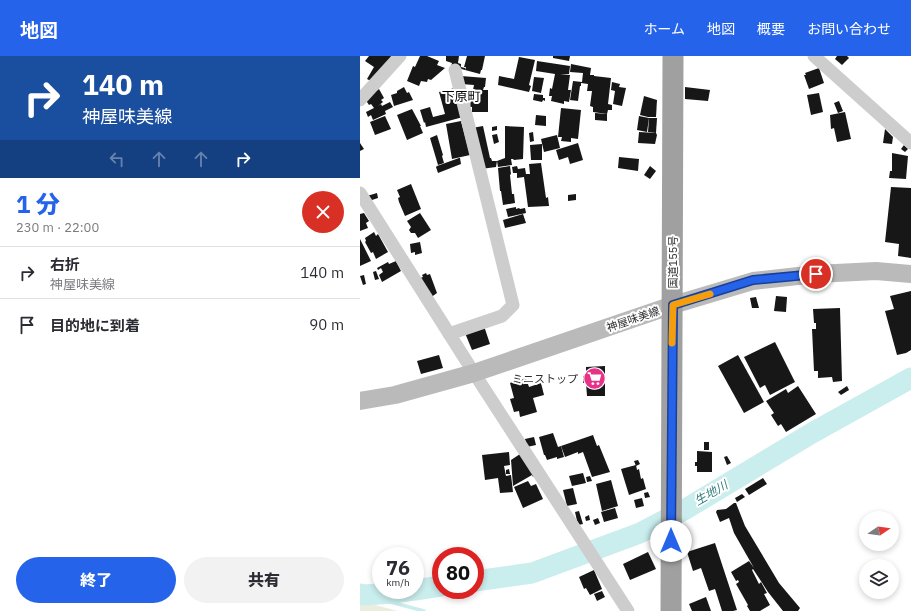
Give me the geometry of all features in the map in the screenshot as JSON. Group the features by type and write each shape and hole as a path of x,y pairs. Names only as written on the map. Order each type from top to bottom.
{"highway":[{"name":"国道155号","path":"671,611 673,56"}],"main road":[{"name":"神屋味美線","path":"360,401 395,395 474,374 673,305 753,280 816,274 876,272 911,274"}],"street":[{"path":"360,100 400,56"},
{"path":"814,56 911,143"},
{"path":"449,334 502,316 514,305 455,70"},
{"path":"360,193 474,374 628,611"}],"shaded area":[{"path":"360,601 398,611 360,611"}],"building":[{"path":"369,56 392,56 373,82 367,79 374,67 365,61"},
{"path":"420,56 427,56 439,61 437,65 445,68 431,80 428,79 427,82 421,81 419,86 407,81 413,66 415,67"},
{"path":"446,56 459,56 458,63 461,64 461,67 465,68 465,70 451,66 452,63 446,61"},
{"path":"467,56 485,56 480,74 465,70 466,67 464,67"},
{"path":"553,56 570,56 569,61 553,58"},
{"path":"837,56 847,56 849,58 842,65 835,59"},
{"path":"519,57 535,60 529,85 531,86 529,92 498,85 499,76 514,79"},
{"path":"537,61 570,66 569,74 560,74 570,75 568,90 571,90 569,102 564,101 564,104 551,101 552,96 549,96 550,88 552,89 555,74 536,71"},
{"path":"571,64 591,68 590,75 611,78 608,104 612,105 612,110 608,110 607,114 593,112 593,107 590,106 592,91 587,91 588,84 581,83 578,101 570,100 573,81 582,82 583,73 570,72"},
{"path":"819,68 824,83 809,89 804,75 806,75 805,73"},
{"path":"461,76 486,78 485,87 483,90 488,90 488,112 472,112 472,107 470,107 474,85 461,84"},
{"path":"534,77 544,78 541,93 532,91"},
{"path":"612,82 620,84 619,87 626,88 622,106 613,104 615,91 611,90"},
{"path":"404,87 407,93 409,92 413,100 394,106 391,95 397,93 397,91"},
{"path":"685,87 710,90 708,101 685,99"},
{"path":"455,88 463,117 426,127 420,110 430,107 433,117 445,114 439,92"},
{"path":"379,89 384,98 381,100 383,102 378,106 381,104 382,106 390,102 393,107 385,111 386,114 373,120 371,115 368,117 366,112 374,108 371,104 369,105 365,99"},
{"path":"819,93 823,112 811,115 807,95"},
{"path":"534,94 543,95 545,101 543,100 542,102 533,100"},
{"path":"644,96 657,100 656,117 640,115"},
{"path":"839,101 843,111 838,113 834,103"},
{"path":"561,108 581,110 578,139 571,138 571,142 561,141 562,137 558,137"},
{"path":"412,109 423,133 407,140 397,115"},
{"path":"845,112 851,139 837,142 834,128 831,129 830,115"},
{"path":"595,113 607,114 607,121 595,120"},
{"path":"536,115 546,116 546,126 535,125"},
{"path":"385,116 391,129 375,135 370,122"},
{"path":"639,116 649,118 647,132 637,130"},
{"path":"649,118 657,118 656,133 648,132"},
{"path":"461,121 470,155 452,159 446,124"},
{"path":"483,126 490,158 492,161 497,161 496,167 481,169 472,128"},
{"path":"497,126 497,130 492,131 492,127"},
{"path":"505,126 524,127 523,159 511,159 512,165 498,167 497,161 505,158"},
{"path":"885,129 893,137 892,144 883,143"},
{"path":"533,132 534,141 530,142 529,133"},
{"path":"639,132 656,133 655,144 638,143"},
{"path":"497,134 499,142 494,144 492,135"},
{"path":"437,135 444,163 438,165 430,138"},
{"path":"557,135 560,148 544,152 541,139"},
{"path":"360,143 364,149 360,151"},
{"path":"578,143 583,160 570,164 568,157 559,160 556,150"},
{"path":"542,144 542,160 531,160 530,145"},
{"path":"904,145 908,149 905,152 901,149"},
{"path":"892,153 908,156 906,179 889,178 890,171 892,171"},
{"path":"619,157 639,159 638,171 618,168"},
{"path":"459,158 461,164 438,173 437,166"},
{"path":"541,163 546,198 548,197 549,206 528,207 524,177 517,178 517,173 513,173 512,167 517,166 518,169 525,168 526,174 530,174 529,164"},
{"path":"510,166 512,194 514,194 515,203 503,205 498,168"},
{"path":"650,166 656,171 650,179 644,175"},
{"path":"411,184 421,209 405,216 399,202 398,198 400,197 397,190"},
{"path":"891,187 911,188 911,258 898,256 899,244 885,242"},
{"path":"377,193 378,198 369,201 367,196"},
{"path":"576,194 576,200 568,201 568,195"},
{"path":"516,207 516,209 525,208 526,213 508,217 506,209"},
{"path":"364,213 369,221 366,223 368,228 360,231 360,214"},
{"path":"420,213 431,230 418,238 415,233 411,233 409,230 411,227 407,221"},
{"path":"523,214 526,223 505,228 503,220"},
{"path":"374,232 376,236 378,234 388,252 376,259 373,252 371,253 365,242 365,238"},
{"path":"360,239 371,261 360,266"},
{"path":"420,242 422,253 415,255 415,252 411,253 410,244"},
{"path":"396,261 401,271 382,282 379,275 383,272 381,268 378,270 377,268 388,262 389,264"},
{"path":"376,271 379,279 375,280 373,272"},
{"path":"426,273 427,275 430,274 437,293 430,298 418,279 423,277 422,275"},
{"path":"364,275 366,284 363,285 360,276"},
{"path":"911,291 911,350 897,355 885,311 894,309 890,296"},
{"path":"776,296 787,297 786,312 774,311"},
{"path":"756,297 759,308 752,308 750,298"},
{"path":"840,308 842,381 833,382 832,377 818,378 818,371 814,371 812,329 816,329 816,323 814,323 813,309"},
{"path":"484,326 490,344 472,350 465,333"},
{"path":"775,342 795,382 770,395 765,385 760,388 744,357"},
{"path":"439,355 443,368 421,374 417,361"},
{"path":"738,355 764,402 744,413 718,366"},
{"name":"ミニストップ","path":"605,366 605,396 587,396 586,383 583,383 583,376 586,376 586,367"},
{"path":"526,378 529,387 541,383 544,395 533,398 537,412 520,417 519,411 514,412 510,399 514,398 510,383"},
{"path":"798,386 816,414 786,432 781,424 778,426 771,415 774,413 766,401 786,389 788,393"},
{"path":"847,386 849,390 841,395 838,392"},
{"path":"553,433 558,447 561,446 564,457 557,459 557,457 547,460 539,437"},
{"path":"593,435 597,446 599,445 610,472 592,477 583,452 578,454 578,452 565,457 561,446"},
{"path":"534,437 536,445 527,447 525,439"},
{"path":"704,442 709,442 709,450 704,450"},
{"path":"697,451 712,452 712,472 697,472 695,462 697,462"},
{"path":"509,452 510,465 504,466 506,476 511,475 513,492 500,493 498,478 485,480 482,455"},
{"path":"520,454 534,476 533,477 532,475 513,486 511,460"},
{"path":"727,456 731,463 727,465 724,457"},
{"path":"638,460 640,464 636,466 634,461"},
{"path":"636,465 637,470 639,469 641,479 643,478 646,489 629,495 621,469"},
{"path":"509,469 510,474 506,474 506,470"},
{"path":"583,473 586,483 572,486 569,476"},
{"path":"590,476 592,481 587,482 586,477"},
{"path":"763,478 767,484 749,495 745,489"},
{"path":"611,480 618,506 602,511 596,484"},
{"path":"528,481 531,486 536,484 543,499 523,508 514,487"},
{"path":"573,488 577,504 567,506 563,490"},
{"path":"648,492 650,497 645,498 644,493"},
{"path":"742,494 745,497 737,502 735,498"},
{"path":"642,498 644,506 636,508 634,500"},
{"path":"736,503 745,526 779,583 800,608 798,611 783,611 753,569 752,570 759,584 761,582 767,593 764,594 770,605 760,611 750,611 747,606 748,605 736,584 739,582 738,580 736,581 731,572 749,561 754,568 734,533 729,518 720,522 716,512 717,510 726,509"},
{"path":"615,508 618,518 604,522 601,512"},
{"path":"579,511 583,524 578,525 575,512"},
{"path":"589,515 590,520 586,521 585,517"},
{"path":"598,518 600,523 595,525 593,520"},
{"path":"715,543 737,610 722,611 715,589 709,591 701,568 693,571 687,552"},
{"path":"648,552 656,569 630,580 623,564"},
{"path":"594,570 602,589 590,595 586,588 584,589 579,577"},
{"path":"602,591 605,597 597,601 594,594"},
{"path":"706,597 711,611 692,611 689,604"}],"waterway":[{"name":"生地川","path":"484,580 532,573 640,533 684,510 812,433 911,378"},
{"name":"生地川","path":"424,589 432,587"},
{"name":"生地川","path":"360,594 372,594"},
{"path":"364,595 424,611"}],"slow traffic":[{"path":"672,343 673,305 710,294"}],"place":[{"name":"ミニストップ","path":"594,379"}],"district":[{"name":"下原町","path":"461,96"}],"route":[{"path":"671,541 673,305 753,280 816,274"}]}
